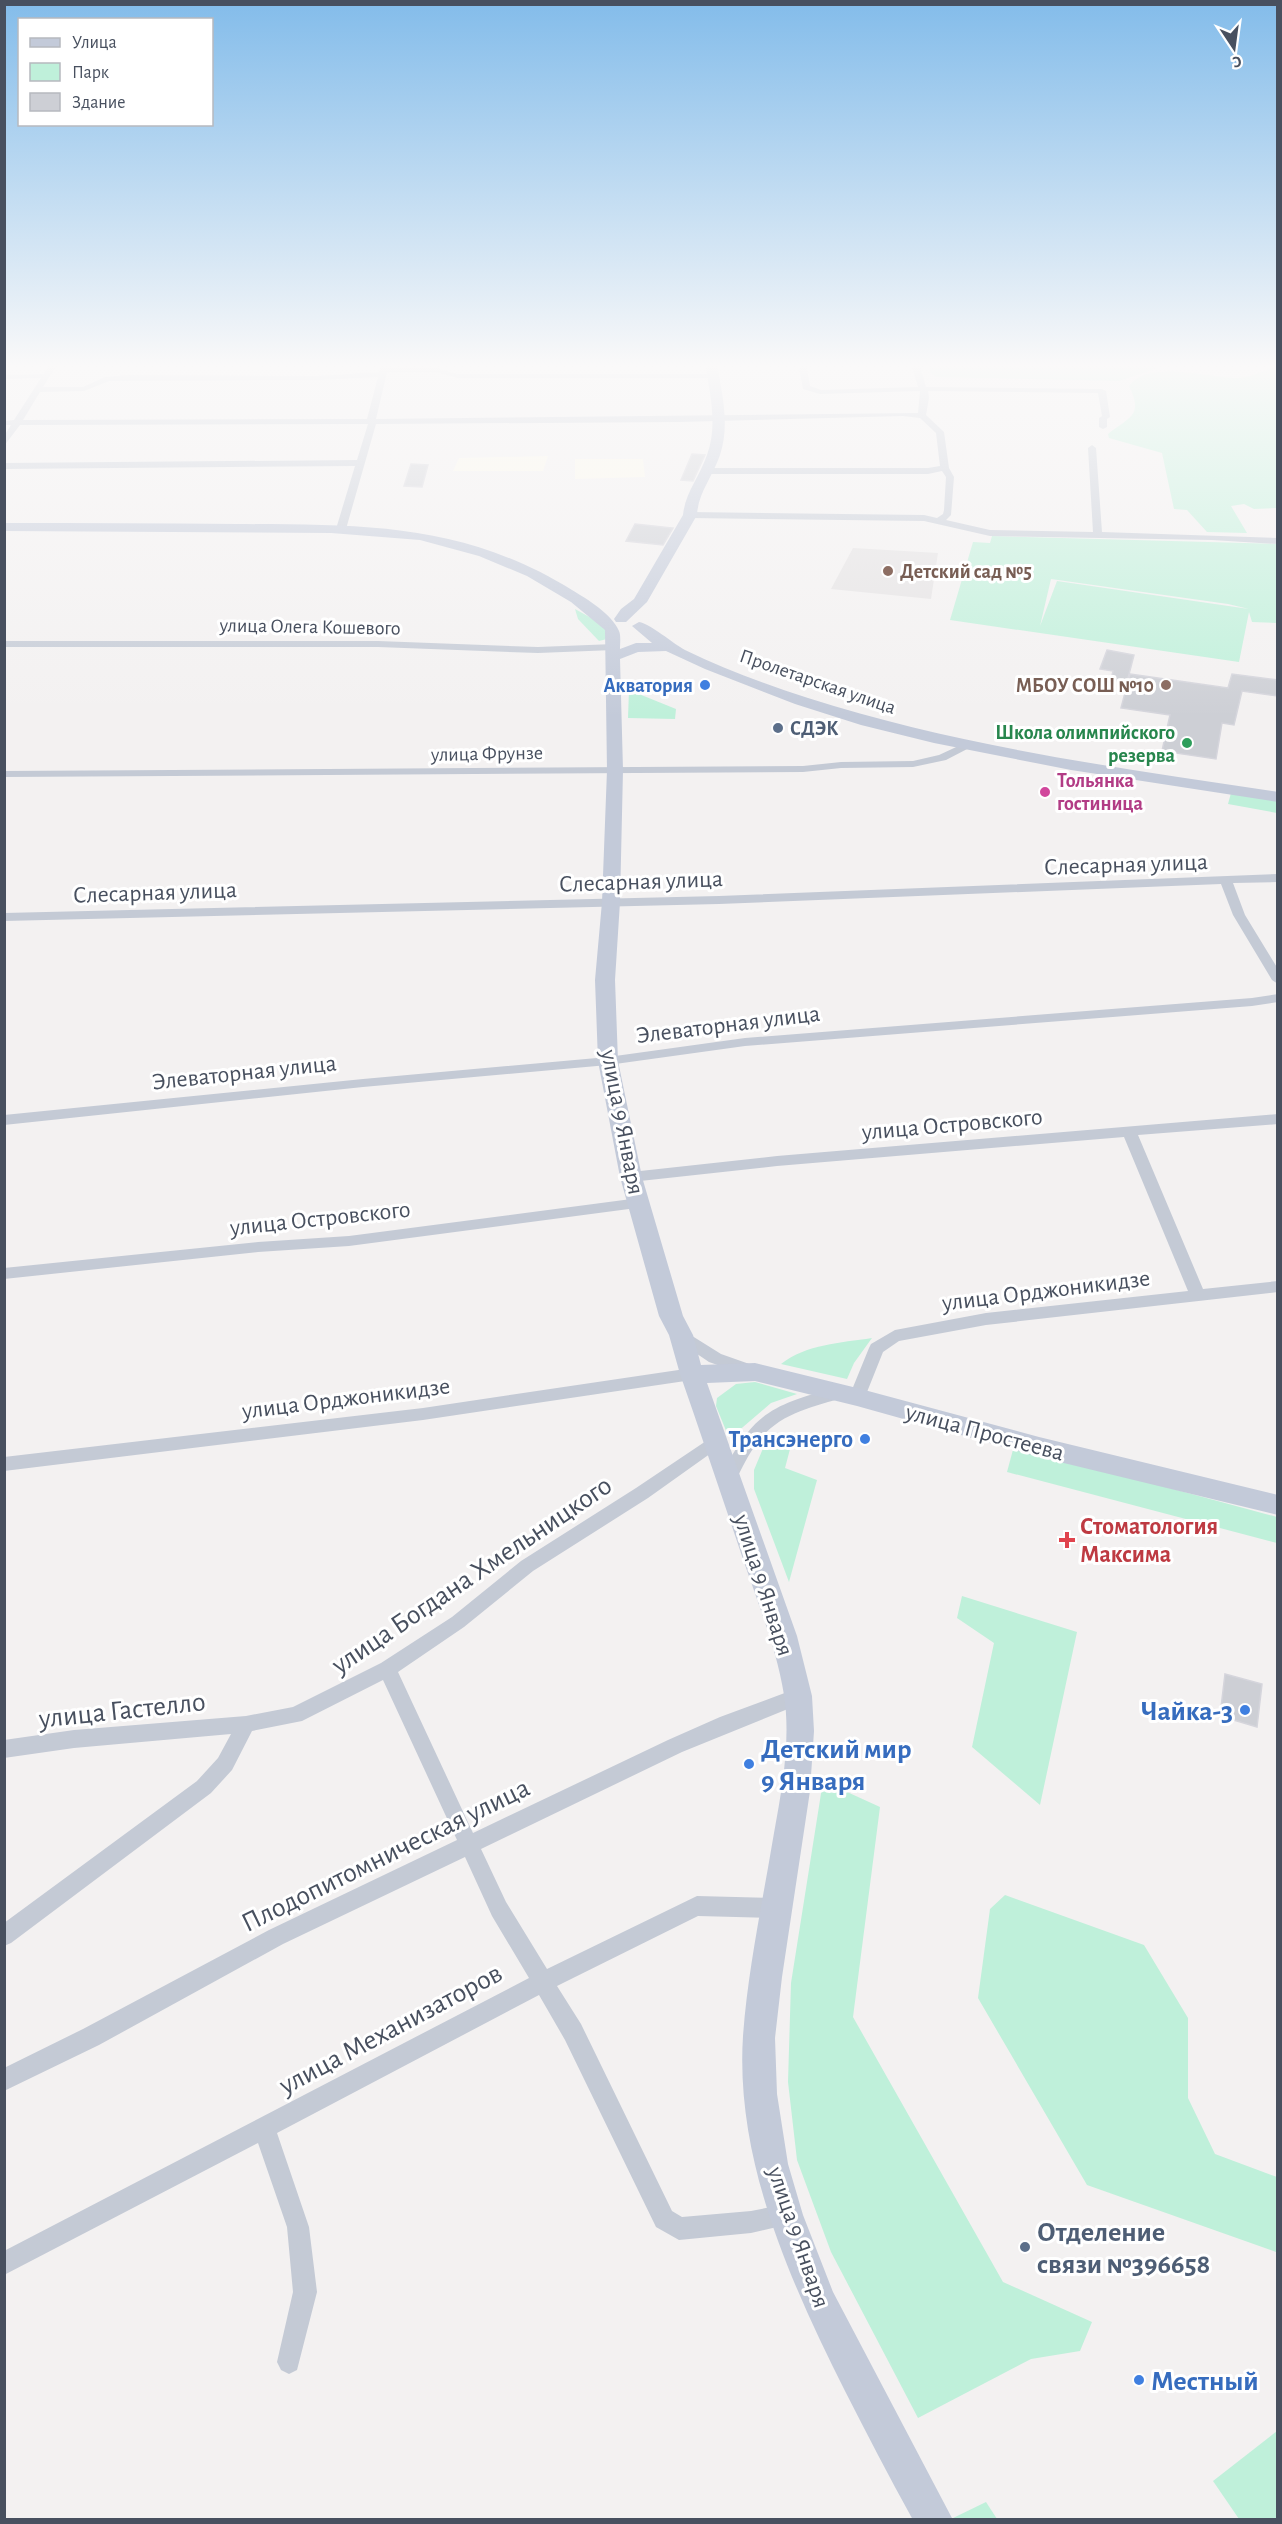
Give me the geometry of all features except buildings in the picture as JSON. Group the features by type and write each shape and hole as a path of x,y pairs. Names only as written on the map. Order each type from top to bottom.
{"main road":[{"path":"615,655 625,626 690,515 691,503 702,481"},
{"path":"4,527 341,530 408,534 468,547 513,566 625,626"},
{"name":"Пролетарская улица","path":"625,626 672,650 820,709 888,729 1091,768 1278,796"},
{"path":"615,655 636,648 672,650"},
{"name":"улица 9 Января","path":"615,655 615,770 611,902 605,980 608,1061 631,1177 671,1316 681,1335 692,1374 783,1636 798,1696 800,1731 795,1791 759,2038 761,2094 770,2152 786,2215 819,2302 903,2466 934,2520"},
{"name":"улица Простеева","path":"692,1374 755,1372 1039,1447 1278,1505"}],"street":[{"path":"341,530 354,481"},
{"path":"940,520 948,510 950,481"},
{"path":"1094,481 1098,535"},
{"path":"690,515 896,517 940,520 973,531 990,533 1278,541"},
{"name":"улица Олега Кошевого","path":"4,644 378,644 615,655"},
{"name":"улица Фрунзе","path":"4,774 803,769 841,765 913,764 942,758 967,745"},
{"name":"Слесарная улица","path":"4,917 754,899 1278,878"},
{"path":"1226,881 1239,915 1278,980"},
{"name":"Элеваторная улица","path":"4,1120 363,1083 608,1061 745,1042 1252,1002 1278,998"},
{"name":"улица Островского","path":"631,1177 777,1161 1278,1119"},
{"path":"1129,1131 1197,1294"},
{"name":"улица Островского","path":"4,1274 258,1247 349,1240 639,1203"},
{"name":"улица Орджоникидзе","path":"848,1395 877,1348 895,1336 986,1319 1278,1286"},
{"path":"681,1335 715,1358 755,1372"},
{"name":"улица Орджоникидзе","path":"4,1464 423,1414 692,1374"},
{"path":"728,1478 755,1433 774,1416 796,1405 848,1395"},
{"name":"улица Богдана Хмельницкого","path":"246,1724 295,1715 387,1669 458,1622 527,1566 642,1492 715,1441"},
{"path":"387,1669 499,1909 543,1982"},
{"name":"Плодопитомническая улица","path":"4,2080 91,2037 276,1937 470,1843 675,1746 798,1696"},
{"path":"4,1936 204,1786 225,1764 246,1724"},
{"name":"улица Гастелло","path":"4,1749 74,1739 246,1724"},
{"name":"улица Механизаторов","path":"4,2264 543,1982 697,1906 777,1908"},
{"name":"улица Механизаторов","path":"543,1982 573,2032 664,2219 679,2229 752,2222 786,2215"},
{"name":"улица Механизаторов","path":"264,2127 297,2227 305,2292 289,2362"}],"shaded area":[{"name":"Детский сад №5","path":"853,548 938,553 931,599 831,589"}],"green space":[{"path":"1168,481 1277,481 1277,508 1254,509 1244,504 1231,506 1247,533 1207,532 1187,510 1174,509"},
{"path":"992,536 1277,544 1277,623 1252,622 1249,612 1239,662 950,620 973,542 990,543","holes":["1051,579 1249,609 1057,581 1040,626"]},
{"path":"575,609 602,624 609,633 607,639 599,641 578,619"},
{"path":"629,690 676,709 675,719 628,718"},
{"path":"1231,793 1277,801 1277,813 1228,804"},
{"path":"872,1338 854,1363 847,1379 781,1364 813,1348"},
{"path":"755,1382 797,1394 771,1403 736,1433 727,1433 716,1406 717,1398 736,1384"},
{"path":"794,1434 785,1468 817,1480 789,1582 754,1489 754,1470 764,1446 776,1435"},
{"path":"1014,1446 1277,1517 1277,1543 1007,1472"},
{"path":"962,1596 1077,1632 1040,1805 972,1747 994,1643 957,1618"},
{"path":"823,1781 880,1807 853,2017 1003,2282 1092,2322 1080,2351 1031,2359 918,2418 831,2252 797,2160 788,2082 791,1983"},
{"path":"1005,1895 1144,1945 1188,2018 1188,2098 1215,2154 1277,2177 1276,2252 1087,2185 978,1998 990,1909"},
{"path":"1277,2431 1277,2519 1239,2519 1213,2481"},
{"path":"986,2502 997,2519 949,2520"}],"place":[{"name":"Детский сад №5","path":"888,571"},
{"name":"Акватория","path":"705,685"},
{"name":"МБОУ СОШ №10","path":"1166,685"},
{"name":"СДЭК","path":"778,728"},
{"name":"Школа олимпийского резерва","path":"1187,743"},
{"name":"Тольянка гостиница","path":"1045,792"},
{"name":"Трансэнерго","path":"865,1439"},
{"name":"Стоматология Максима","path":"1067,1540"},
{"name":"Чайка-3","path":"1245,1710"},
{"name":"Детский мир 9 Января","path":"749,1764"},
{"name":"Отделение связи №396658","path":"1025,2247"},
{"name":"Местный","path":"1139,2380"}]}
